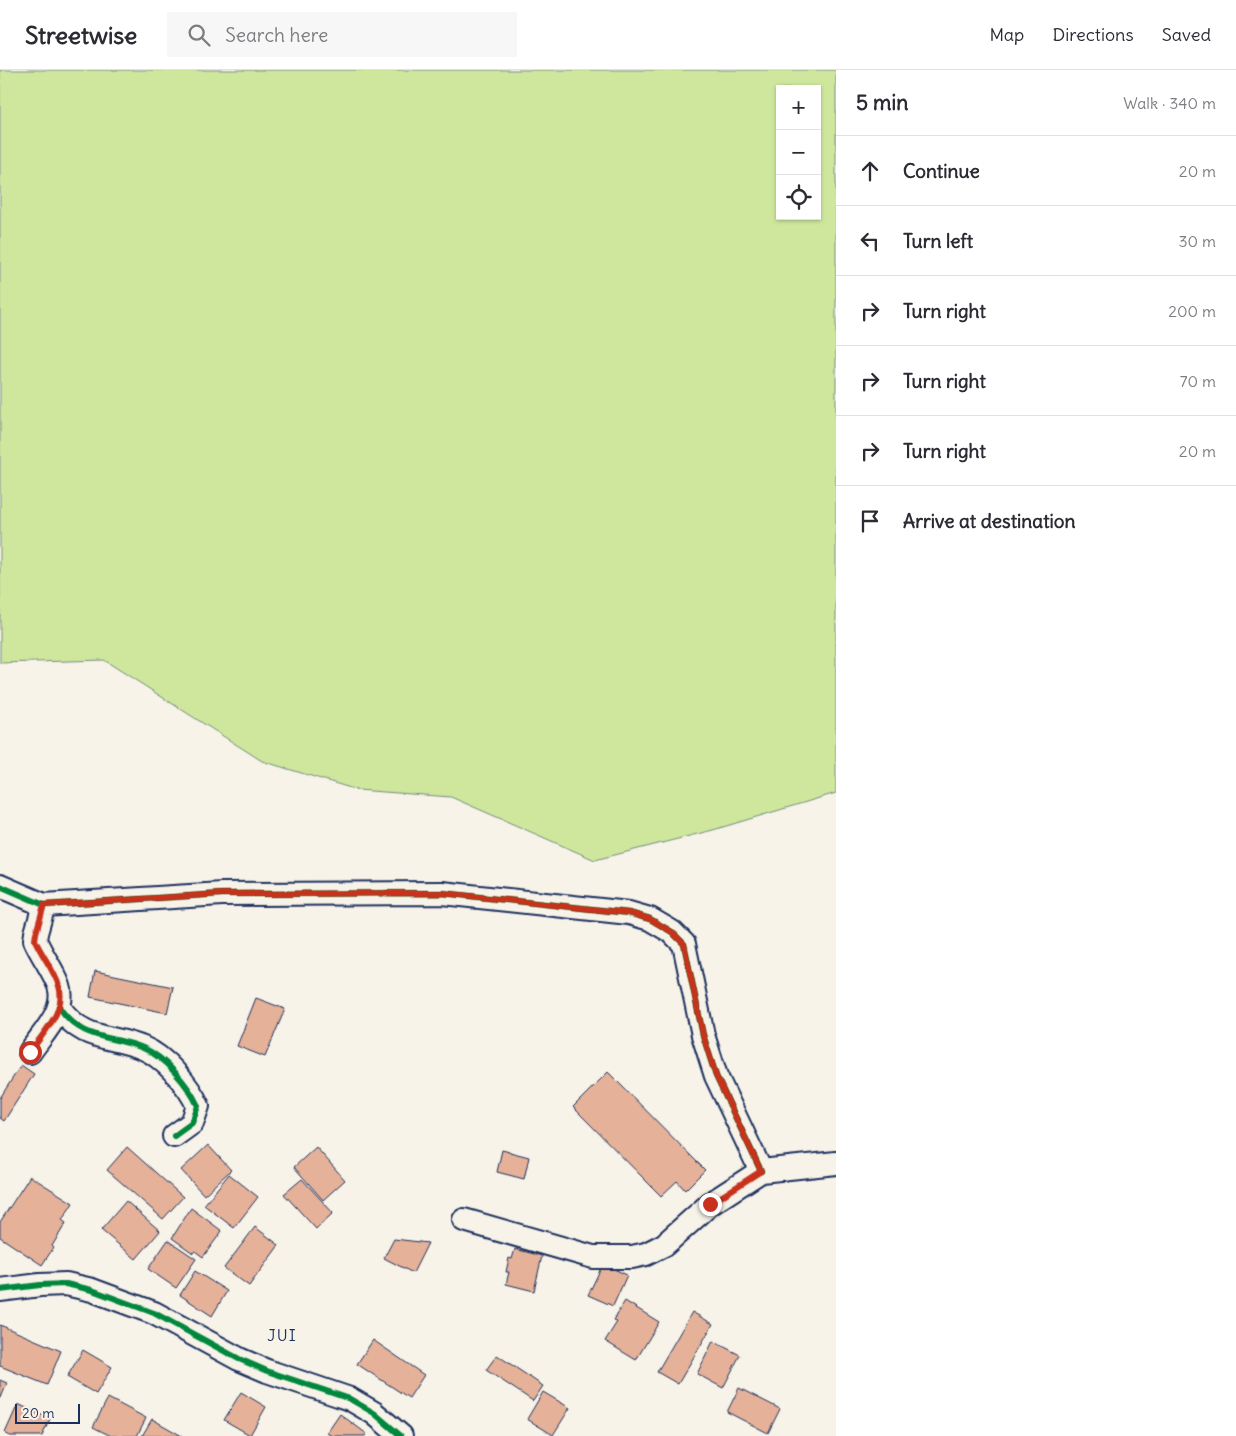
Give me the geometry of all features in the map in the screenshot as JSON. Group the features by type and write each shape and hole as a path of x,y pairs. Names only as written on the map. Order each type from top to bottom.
{"street":[{"path":"0,886 44,905 222,894 442,893 629,913 650,919 672,932 684,944 703,1035 716,1076 761,1171"},
{"path":"30,1052 58,1012 61,998 59,986 35,940 44,905"},
{"path":"59,1006 68,1019 80,1029 94,1036 143,1048 179,1077 192,1093 198,1106 192,1123 174,1136"},
{"path":"464,1220 594,1257 632,1257 646,1254 664,1245 710,1204 761,1171 836,1163"},
{"path":"0,1290 66,1284 92,1290 154,1313 239,1359 267,1371 350,1399 374,1413 401,1436"}],"green space":[{"path":"0,70 836,70 836,793 713,830 595,860 451,797 357,790 262,761 104,660 0,663"}],"building":[{"path":"95,971 173,987 167,1013 90,997"},
{"path":"256,998 285,1009 265,1057 237,1046"},
{"path":"21,1065 34,1074 4,1121 0,1118 0,1098"},
{"path":"608,1072 705,1170 685,1190 677,1181 661,1196 573,1107"},
{"path":"208,1145 231,1170 204,1195 181,1170"},
{"path":"127,1147 183,1197 163,1219 107,1170"},
{"path":"316,1147 345,1180 323,1200 294,1167"},
{"path":"502,1150 529,1157 524,1179 497,1172"},
{"path":"229,1174 258,1197 234,1228 204,1205"},
{"path":"30,1176 73,1203 62,1220 66,1223 52,1246 54,1247 42,1265 0,1237 0,1222"},
{"path":"302,1179 333,1213 316,1229 284,1194"},
{"path":"126,1201 160,1231 136,1259 101,1230"},
{"path":"191,1208 222,1231 203,1257 195,1251 193,1253 172,1238"},
{"path":"255,1227 279,1245 249,1286 224,1268"},
{"path":"394,1239 428,1243 413,1273 384,1258"},
{"path":"168,1240 196,1259 176,1288 148,1269"},
{"path":"515,1249 542,1256 534,1291 506,1284 509,1272 506,1272 509,1258 512,1259"},
{"path":"603,1264 627,1275 613,1306 588,1295"},
{"path":"195,1271 227,1291 212,1316 180,1295"},
{"path":"625,1301 659,1322 636,1360 605,1341 617,1322 613,1320"},
{"path":"692,1312 713,1324 678,1384 657,1372"},
{"path":"0,1325 61,1351 47,1385 0,1366"},
{"path":"373,1340 424,1375 409,1398 357,1364"},
{"path":"713,1341 740,1355 723,1388 697,1374"},
{"path":"83,1350 112,1367 96,1394 67,1377"},
{"path":"497,1355 543,1386 533,1401 486,1370"},
{"path":"0,1380 7,1383 1,1398 0,1398"},
{"path":"739,1388 780,1409 768,1433 727,1412"},
{"path":"241,1392 266,1407 250,1435 224,1420"},
{"path":"543,1392 570,1408 553,1435 527,1419"},
{"path":"108,1398 146,1418 137,1436 111,1436 93,1427"},
{"path":"18,1404 50,1419 42,1436 10,1436 5,1433"},
{"path":"340,1414 367,1434 365,1436 332,1436 327,1433"},
{"path":"152,1419 182,1436 142,1436"}],"cycle path":[{"path":"0,886 44,905 222,894 442,893 629,913 650,919 672,932 684,944 703,1035 716,1076 761,1171"},
{"path":"59,1007 68,1018 87,1032 143,1048 168,1065 189,1090 198,1106 192,1123 174,1136"},
{"path":"0,1290 66,1284 92,1290 154,1313 239,1359 267,1371 350,1399 374,1413 401,1436"}],"district":[{"name":"JUI","path":"282,1335"}],"route":[{"path":"30,1052 58,1012 61,998 59,986 35,940 44,905 222,894 442,893 629,913 650,919 672,932 684,944 703,1035 716,1076 761,1171 710,1204"}]}
